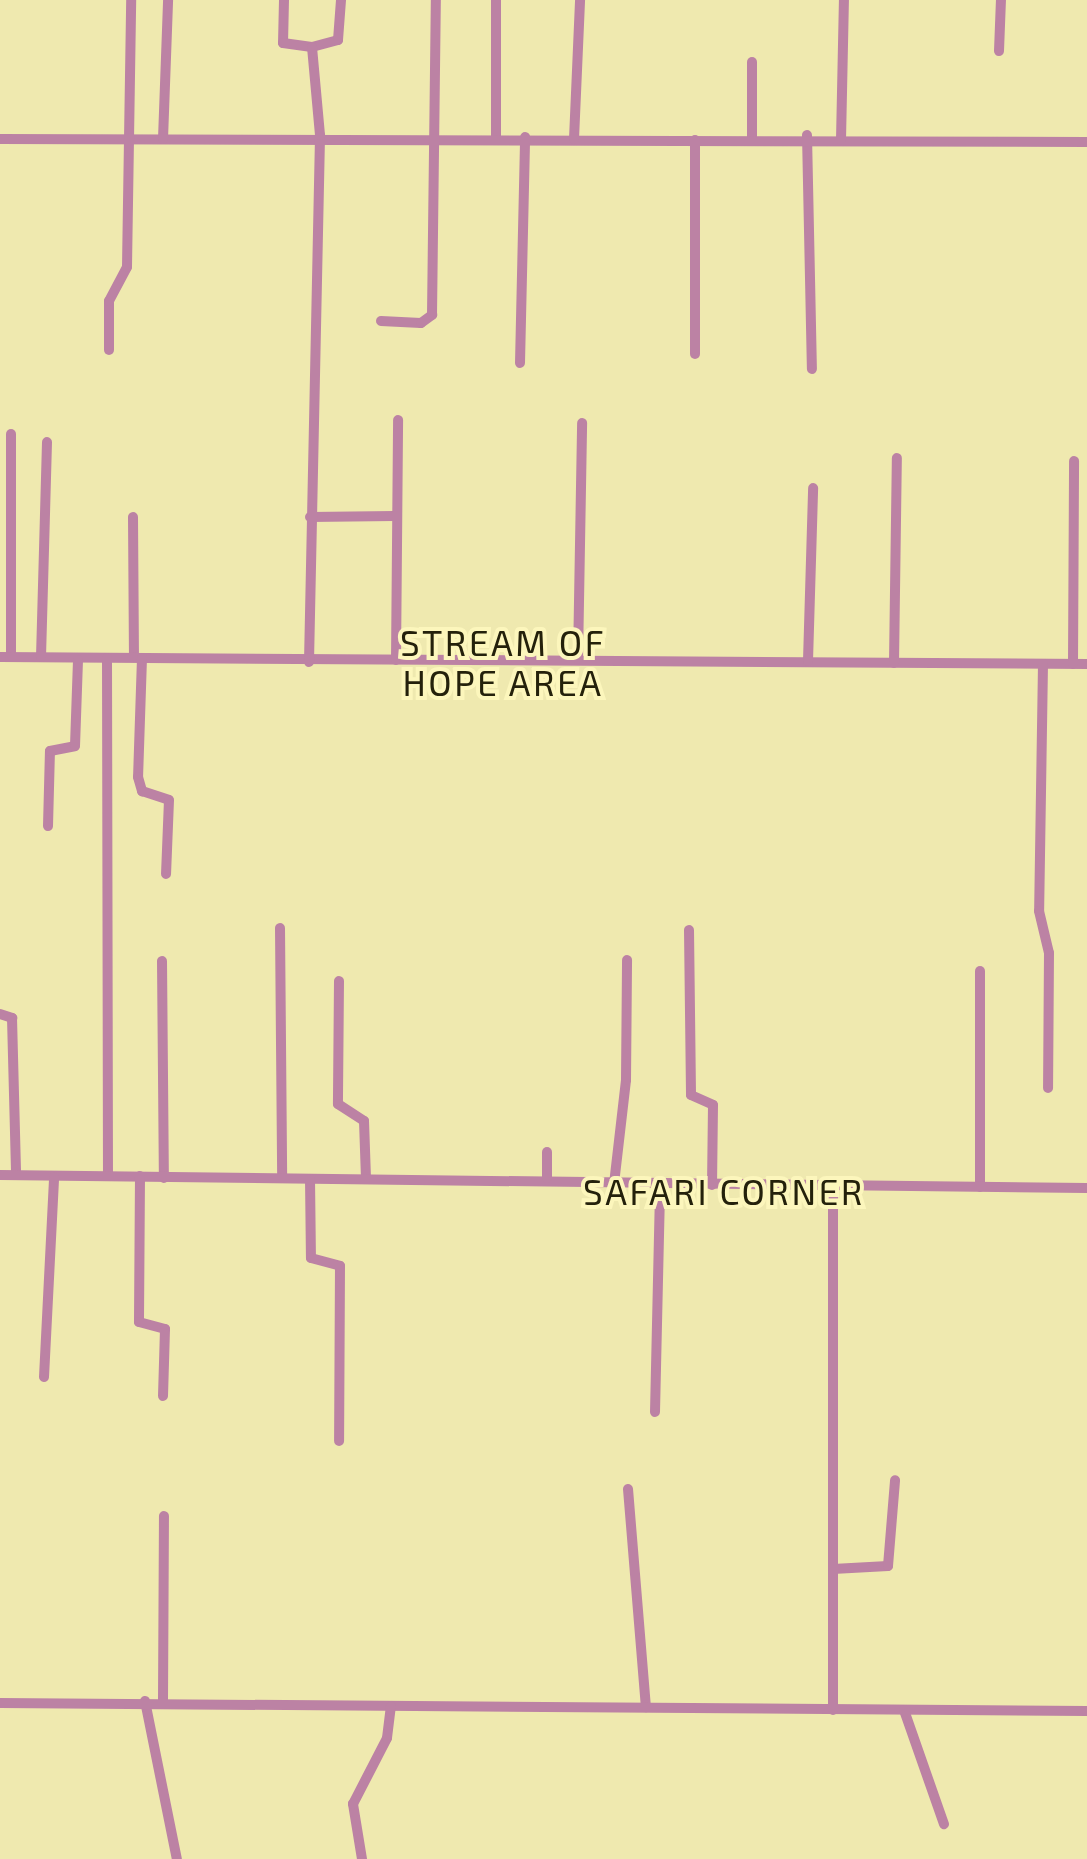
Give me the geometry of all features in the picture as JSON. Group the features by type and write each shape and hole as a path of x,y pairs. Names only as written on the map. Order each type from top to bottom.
{"street":[{"path":"109,350 109,301 126,267 132,139 131,0"},
{"path":"162,139 168,0"},
{"path":"284,0 284,42 312,47 338,40 340,0"},
{"path":"381,321 421,323 432,315 436,0"},
{"path":"496,0 496,137"},
{"path":"574,139 580,0"},
{"path":"841,140 844,0"},
{"path":"999,52 1001,0"},
{"path":"309,662 320,135 312,47"},
{"path":"752,62 752,137"},
{"path":"0,139 320,135 695,140 808,136 841,140 1087,142"},
{"path":"808,136 812,369"},
{"path":"520,364 525,137"},
{"path":"695,140 695,354"},
{"path":"396,660 394,516 398,420"},
{"path":"578,659 582,424"},
{"path":"11,434 6,657 309,662 578,659 1087,664"},
{"path":"41,657 47,442"},
{"path":"894,662 897,458"},
{"path":"1074,461 1074,664"},
{"path":"808,661 813,488"},
{"path":"310,517 394,516"},
{"path":"133,517 138,783 169,800 166,874"},
{"path":"107,658 108,1174"},
{"path":"48,826 50,750 76,741 78,660"},
{"path":"1043,664 1039,911 1049,953 1048,1088"},
{"path":"280,928 282,1178"},
{"path":"688,930 691,1095 714,1105 712,1185"},
{"path":"614,1184 626,1080 626,960"},
{"path":"162,961 164,1178"},
{"path":"980,971 980,1187"},
{"path":"339,981 338,1104 364,1121 366,1178"},
{"path":"0,1014 12,1018 16,1174"},
{"path":"547,1152 547,1178"},
{"path":"0,1175 547,1178 614,1184 1087,1188"},
{"path":"44,1377 54,1176"},
{"path":"140,1176 139,1322 165,1329 163,1396"},
{"path":"310,1179 311,1258 340,1266 339,1441"},
{"path":"655,1412 660,1184"},
{"path":"832,1710 833,1185"},
{"path":"833,1569 888,1566 895,1480"},
{"path":"628,1489 646,1707"},
{"path":"163,1702 164,1516"},
{"path":"145,1701 177,1859"},
{"path":"0,1703 145,1701 1087,1711"},
{"path":"362,1859 353,1804 387,1738 392,1706"},
{"path":"904,1710 944,1824"}],"district":[{"name":"STREAM OF HOPE AREA","path":"503,662"},
{"name":"SAFARI CORNER","path":"724,1191"}]}
